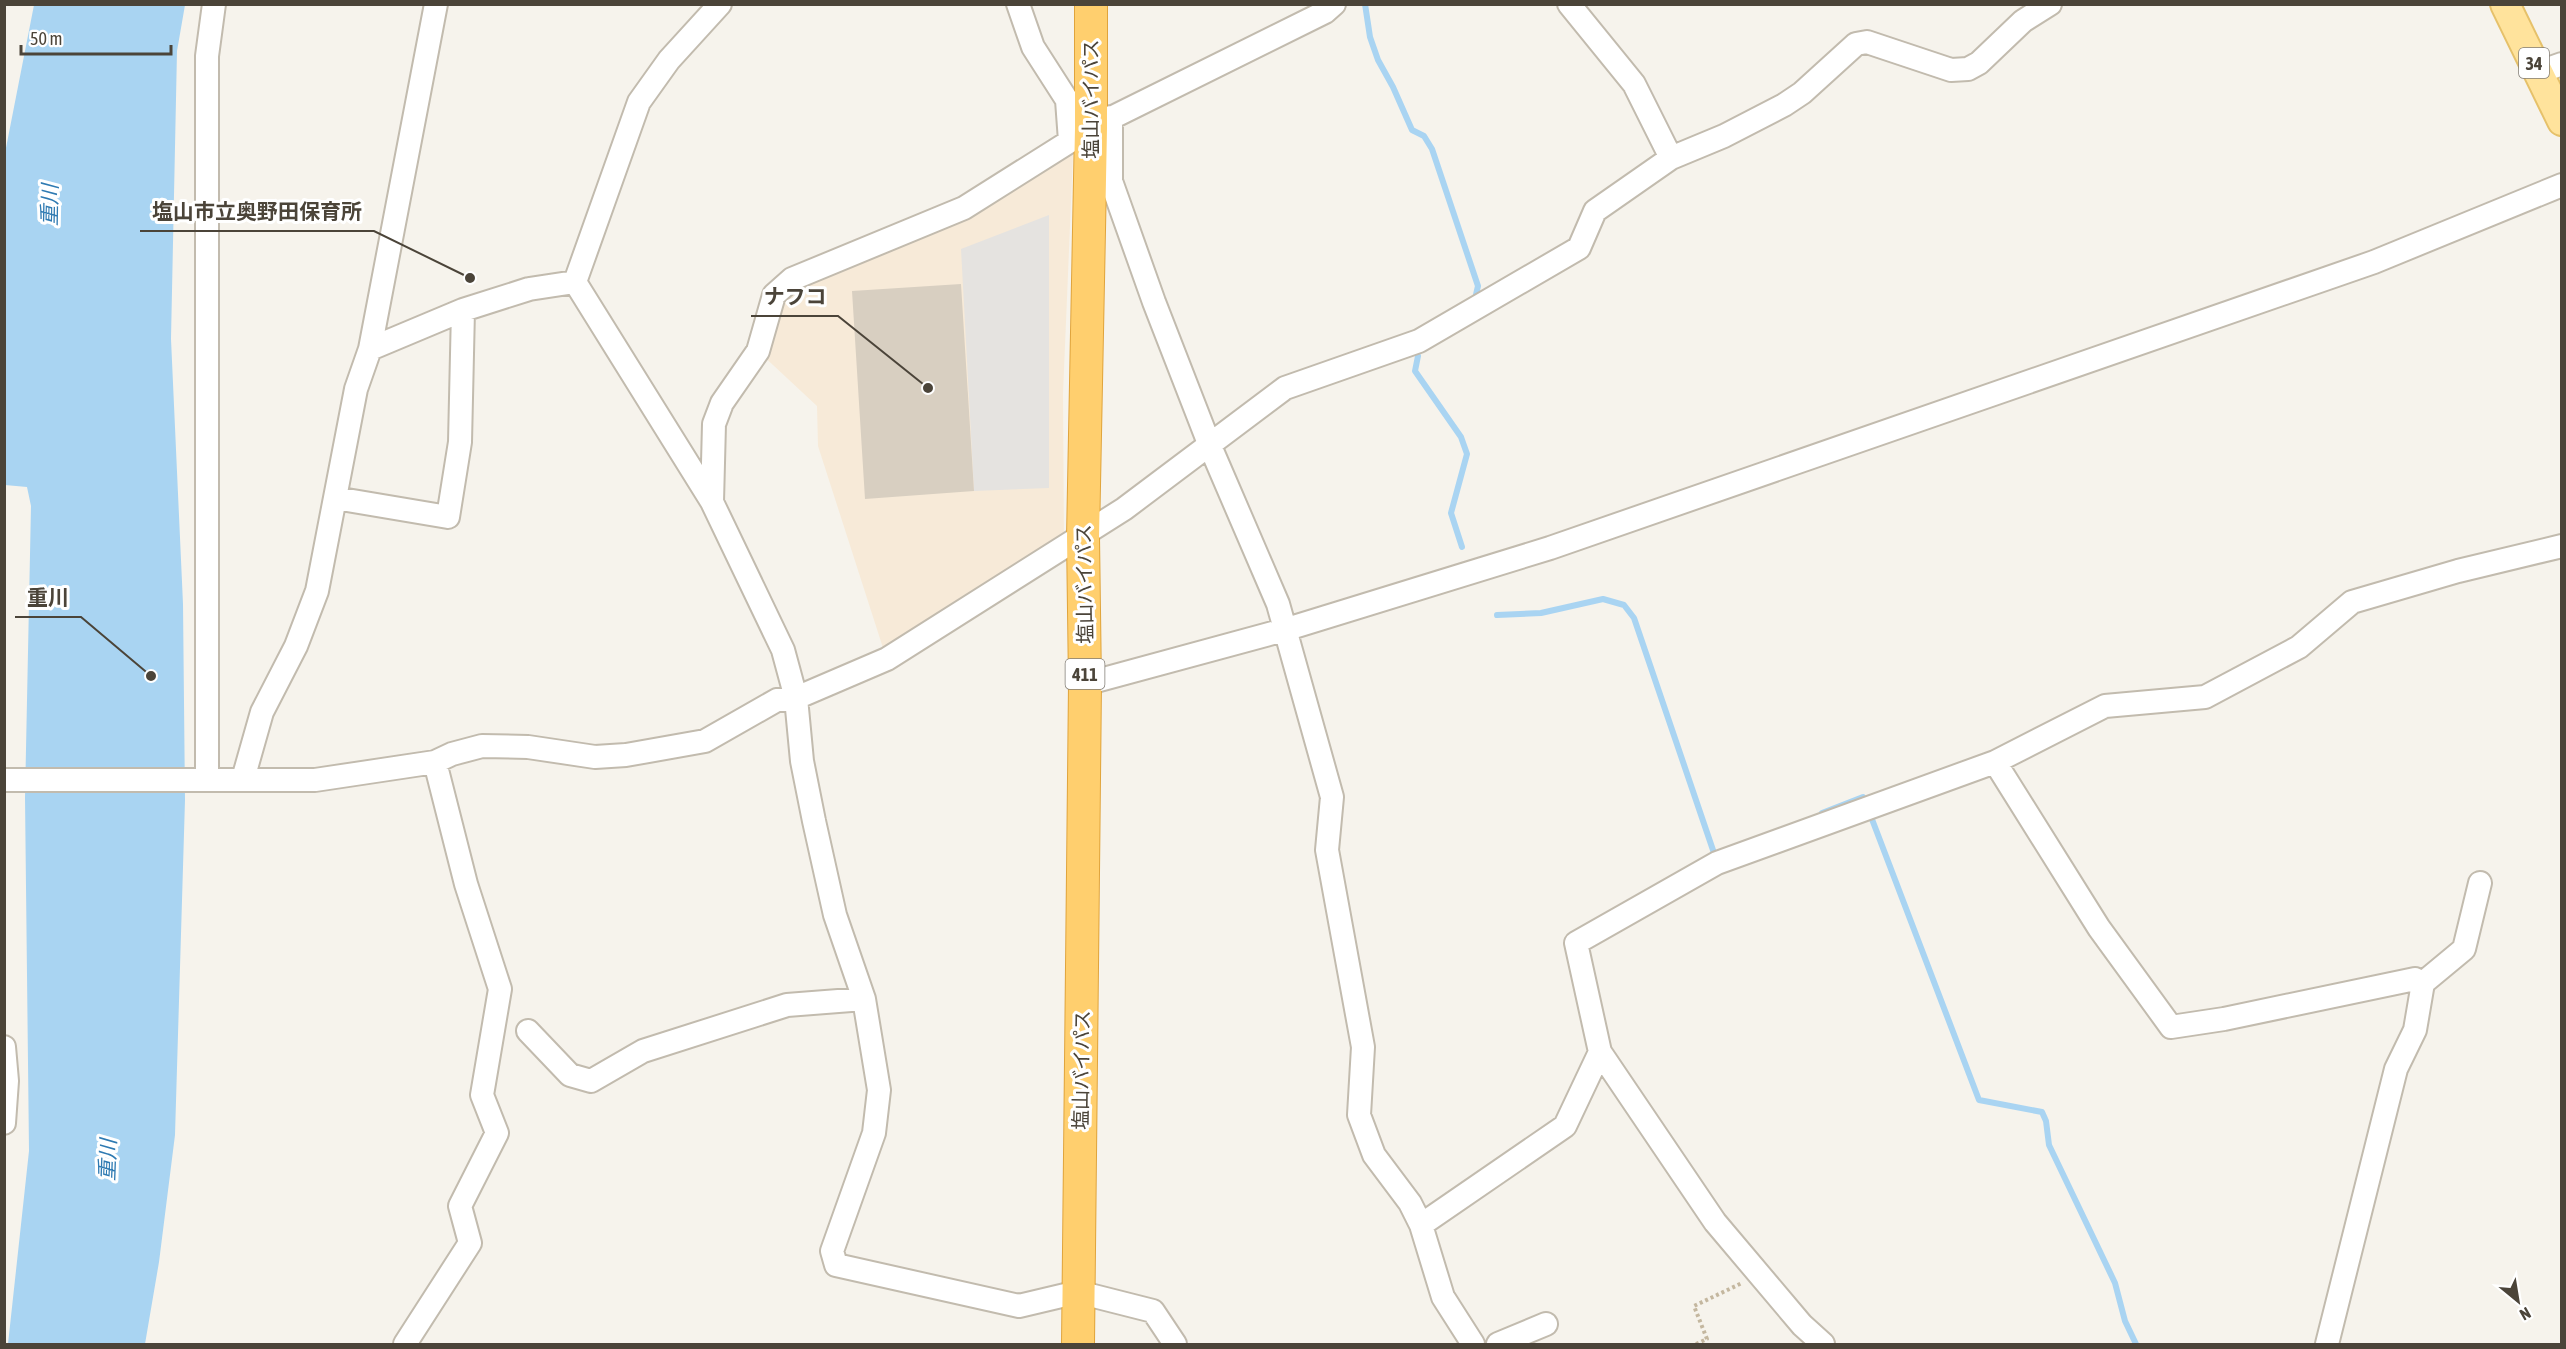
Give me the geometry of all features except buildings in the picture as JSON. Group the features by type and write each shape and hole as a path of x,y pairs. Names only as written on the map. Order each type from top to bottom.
{"highway":[{"name":"塩山バイパス","path":"1078,1344 1085,684 1083,537 1091,128 1091,4"}],"main road":[{"name":"34","path":"2505,4 2550,68 2562,121"}],"street":[{"path":"207,780 207,56 214,4"},
{"path":"243,779 262,712 296,646 317,591 356,389 370,350 436,4"},
{"path":"575,282 639,102 669,60 720,4"},
{"path":"1018,4 1034,47 1067,100 1091,128 1154,302 1210,446 1278,604 1332,797 1327,850 1363,1047 1359,1115 1374,1155 1410,1203 1421,1225 1443,1297 1473,1344"},
{"path":"712,502 714,424 722,403 758,351 774,295 792,279 964,208 1091,128 1325,12 1334,4"},
{"path":"1569,4 1634,84 1671,158"},
{"path":"4,780 315,780 435,762 452,754 482,746 528,747 595,757 626,755 705,741 777,699 796,698 887,659 1083,537 1210,446 1285,388 1419,341 1579,248 1595,211 1671,158 1724,136 1784,105 1802,93 1856,44 1867,42 1951,70 1968,69 1979,63 2041,7"},
{"path":"1085,684 1284,630 1550,548 2374,262 2562,185"},
{"path":"370,350 463,310 529,289 575,282"},
{"path":"575,282 712,502 783,650 796,698 802,760 832,905 864,999 879,1090 874,1133 832,1251 836,1265 1019,1306 1078,1292 1153,1311 1175,1344"},
{"path":"335,498 448,517 460,442 463,310"},
{"path":"1823,1344 1802,1325 1702,1204 1600,1052 1576,943 1717,863 1995,762 2104,706 2205,697 2299,647 2352,603 2458,571 2562,546"},
{"path":"405,1344 470,1243 460,1206 497,1133 482,1095 500,989 466,884 435,762"},
{"path":"1995,762 2099,928 2171,1027 2224,1019 2415,979 2423,983"},
{"path":"2327,1344 2396,1069 2415,1030 2423,983 2464,950 2480,884"},
{"path":"528,1030 570,1075 591,1081 643,1051 787,1005 864,999"},
{"path":"4,1047 7,1081 4,1123"},
{"path":"1421,1225 1565,1126 1600,1052"},
{"path":"1498,1344 1545,1324"}],"path":[{"path":"1696,1344 1707,1339 1694,1306 1759,1274"}],"shaded area":[{"path":"1073,154 1063,394 1064,548 884,651 818,446 817,406 758,351 774,295 964,208"},
{"path":"1049,215 1049,488 974,491 961,249"}],"water":[{"path":"34,5 185,5 177,51 171,339 183,604 185,800 175,1135 159,1262 145,1344 8,1344 29,1151 25,798 31,506 27,487 5,485 5,153"}],"waterway":[{"path":"1365,4 1370,37 1378,60 1412,130 1424,136 1432,149 1478,286 1475,299"},
{"path":"1418,356 1415,371 1461,437 1467,454 1451,513 1462,547"},
{"path":"1497,615 1541,613 1603,599 1624,605 1634,618 1715,856 1718,855"},
{"path":"1822,813 1863,797"},
{"path":"1870,814 1979,1100 2042,1112 2046,1121 2049,1145 2115,1283 2125,1321 2136,1344"}],"place":[{"name":"塩山市立奥野田保育所","path":"470,278"},
{"name":"ナフコ","path":"928,388"},
{"name":"重川","path":"151,676"}]}
